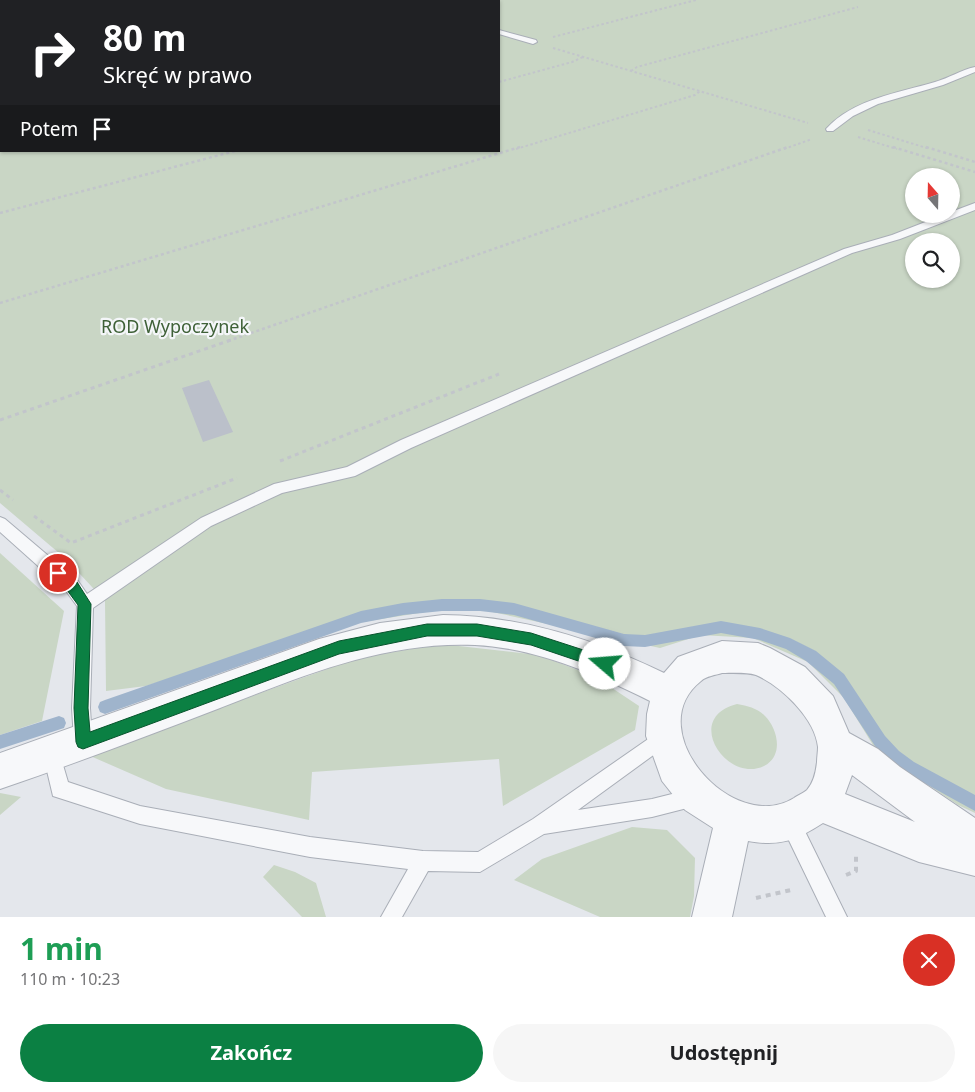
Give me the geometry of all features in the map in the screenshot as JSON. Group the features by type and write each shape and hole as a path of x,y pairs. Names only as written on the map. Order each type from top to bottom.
{"street":[{"path":"0,771 52,754 339,647 427,630 477,630 531,639 624,670 670,693"},
{"path":"805,813 834,777 836,746 821,708 793,678 758,660 722,656 690,668 670,693 664,714 664,736 676,768 698,796 734,819 766,825 805,813 975,856"},
{"path":"836,746 865,762 887,780 975,841"},
{"path":"712,917 734,819"}],"lane":[{"path":"500,32 533,42"},
{"path":"830,129 850,114 875,102 940,83 975,69"},
{"path":"85,604 206,522 279,488 350,472 406,444 848,251 896,237 975,206"},
{"path":"0,523 72,586 85,604 81,708 83,742"},
{"path":"52,754 60,789 140,814 310,847 423,861 480,862 540,826 664,736"},
{"path":"540,826 652,808 698,796"},
{"path":"805,813 837,917"},
{"path":"391,917 423,861"}],"path":[{"path":"533,42 696,0"},
{"path":"631,71 637,67 858,7"},
{"path":"533,42 975,172"},
{"path":"500,82 572,62 583,57"},
{"path":"0,303 685,98 700,91"},
{"path":"841,122 975,162"},
{"path":"0,420 377,288 821,136 830,129"},
{"path":"0,213 231,152"},
{"path":"275,463 506,372"},
{"path":"32,514 71,543 238,478"},
{"path":"0,490 16,502"}],"green space":[{"name":"ROD Wypoczynek","path":"500,0 975,0 975,813 958,805 876,750 844,698 808,662 753,638 701,635 660,648 464,606 324,628 146,686 106,691 105,601 66,559 0,503 0,152 500,152"},
{"path":"0,553 64,611 42,721 0,735"},
{"path":"441,644 538,655 594,676 639,706 635,730 503,806 499,759 312,772 309,820 166,789 88,755 358,658"},
{"path":"737,704 759,711 770,721 776,735 777,749 770,762 764,766 750,769 736,766 725,758 716,747 712,735 713,722 721,711"},
{"path":"0,793 21,797 0,815"},
{"path":"632,827 667,830 695,858 694,896 690,917 600,917 514,880 542,859"},
{"path":"274,865 295,872 316,883 326,917 302,917 263,877"}],"building":[{"path":"209,380 233,432 203,442 182,388"}],"waterway":[{"path":"105,707 361,617 403,609 442,605 480,605 514,609 624,640 645,641 721,627 760,634 790,644 811,656 839,679 880,741 894,756 909,767 975,803"},
{"path":"0,742 59,723"}],"route":[{"path":"58,573 72,586 85,604 81,708 83,742 339,647 427,630 477,630 531,639 605,664"}]}
